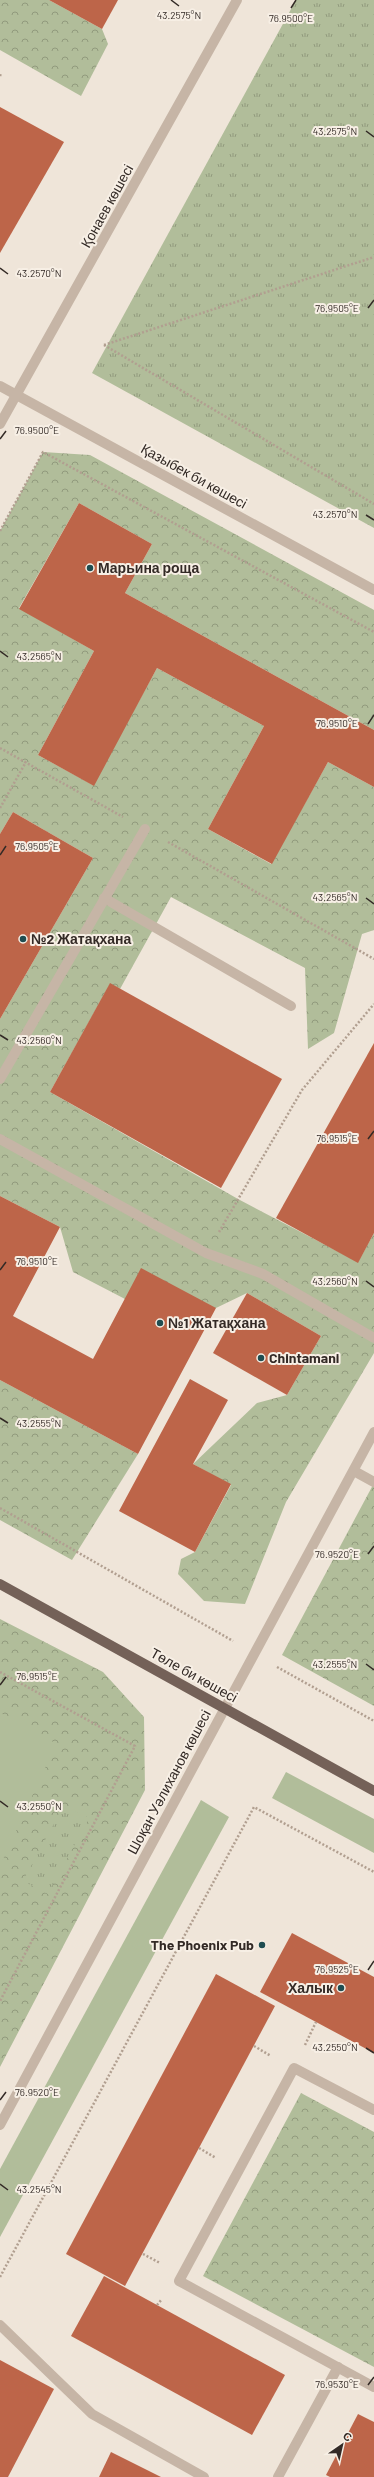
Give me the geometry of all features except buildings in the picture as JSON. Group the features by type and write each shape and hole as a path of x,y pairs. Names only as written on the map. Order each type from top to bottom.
{"main road":[{"name":"Төле би көшесі","path":"0,1584 374,1790"}],"street":[{"name":"Қонаев көшесі","path":"0,424 238,0"},
{"name":"Қазыбек би көшесі","path":"0,386 374,590"},
{"path":"0,1078 145,829"},
{"path":"104,898 291,1006"},
{"path":"0,1139 206,1253 263,1274 374,1338"},
{"name":"Шоқан Уәлиханов көшесі","path":"0,2125 374,1432"},
{"path":"354,1471 374,1482"},
{"path":"374,2110 294,2068 179,2281 374,2387"},
{"path":"0,2325 92,2414 204,2477"},
{"path":"278,2477 338,2367"}],"path":[{"path":"374,257 104,345 374,504"},
{"path":"0,531 43,452 374,632"},
{"path":"0,748 374,959"},
{"path":"0,808 26,762"},
{"path":"206,1253 302,1090 374,1004"},
{"path":"0,1508 374,1722"},
{"path":"0,1672 135,1746 0,2000"},
{"path":"0,2277 254,1806 374,1872"}],"green space":[{"path":"0,0 49,0 102,29 108,44 81,96 0,50"},
{"path":"296,0 374,0 374,528 92,373"},
{"path":"43,452 90,455 374,610 374,730 125,593 152,544 79,503 19,608 94,651 38,755 93,785 157,668 264,726 208,829 271,864 328,762 374,787 374,930 362,934 334,1033 308,1049 305,968 171,897 120,989 110,984 50,1092 238,1199 358,1262 374,1233 374,1353 286,1502 245,1604 204,1601 178,1574 181,1559 195,1552 231,1485 193,1464 257,1403 287,1395 321,1336 247,1293 216,1308 125,1299 73,1272 60,1227 0,1196 0,1019 93,858 13,812 0,834 0,531"},
{"path":"0,1380 138,1454 72,1560 0,1520"},
{"path":"374,1483 374,1706 282,1655"},
{"path":"0,1619 103,1672 144,1717 145,1790 0,2067 0,1866 56,1744 30,1726 0,1713"},
{"path":"0,1689 83,1734 0,1884"},
{"path":"286,1772 374,1819 374,1853 272,1798"},
{"path":"201,1800 229,1817 0,2237 0,2169"},
{"path":"64,1805 89,1818 48,1894 23,1881"},
{"path":"301,2093 374,2132 374,2367 203,2276"}],"place":[{"name":"Марьина роща","path":"90,568"},
{"name":"№2 Жатақхана","path":"23,939"},
{"name":"№1 Жатақхана","path":"160,1323"},
{"name":"Chintamani","path":"261,1358"},
{"name":"The Phoenix Pub","path":"262,1945"},
{"name":"Халык","path":"341,1988"}]}
